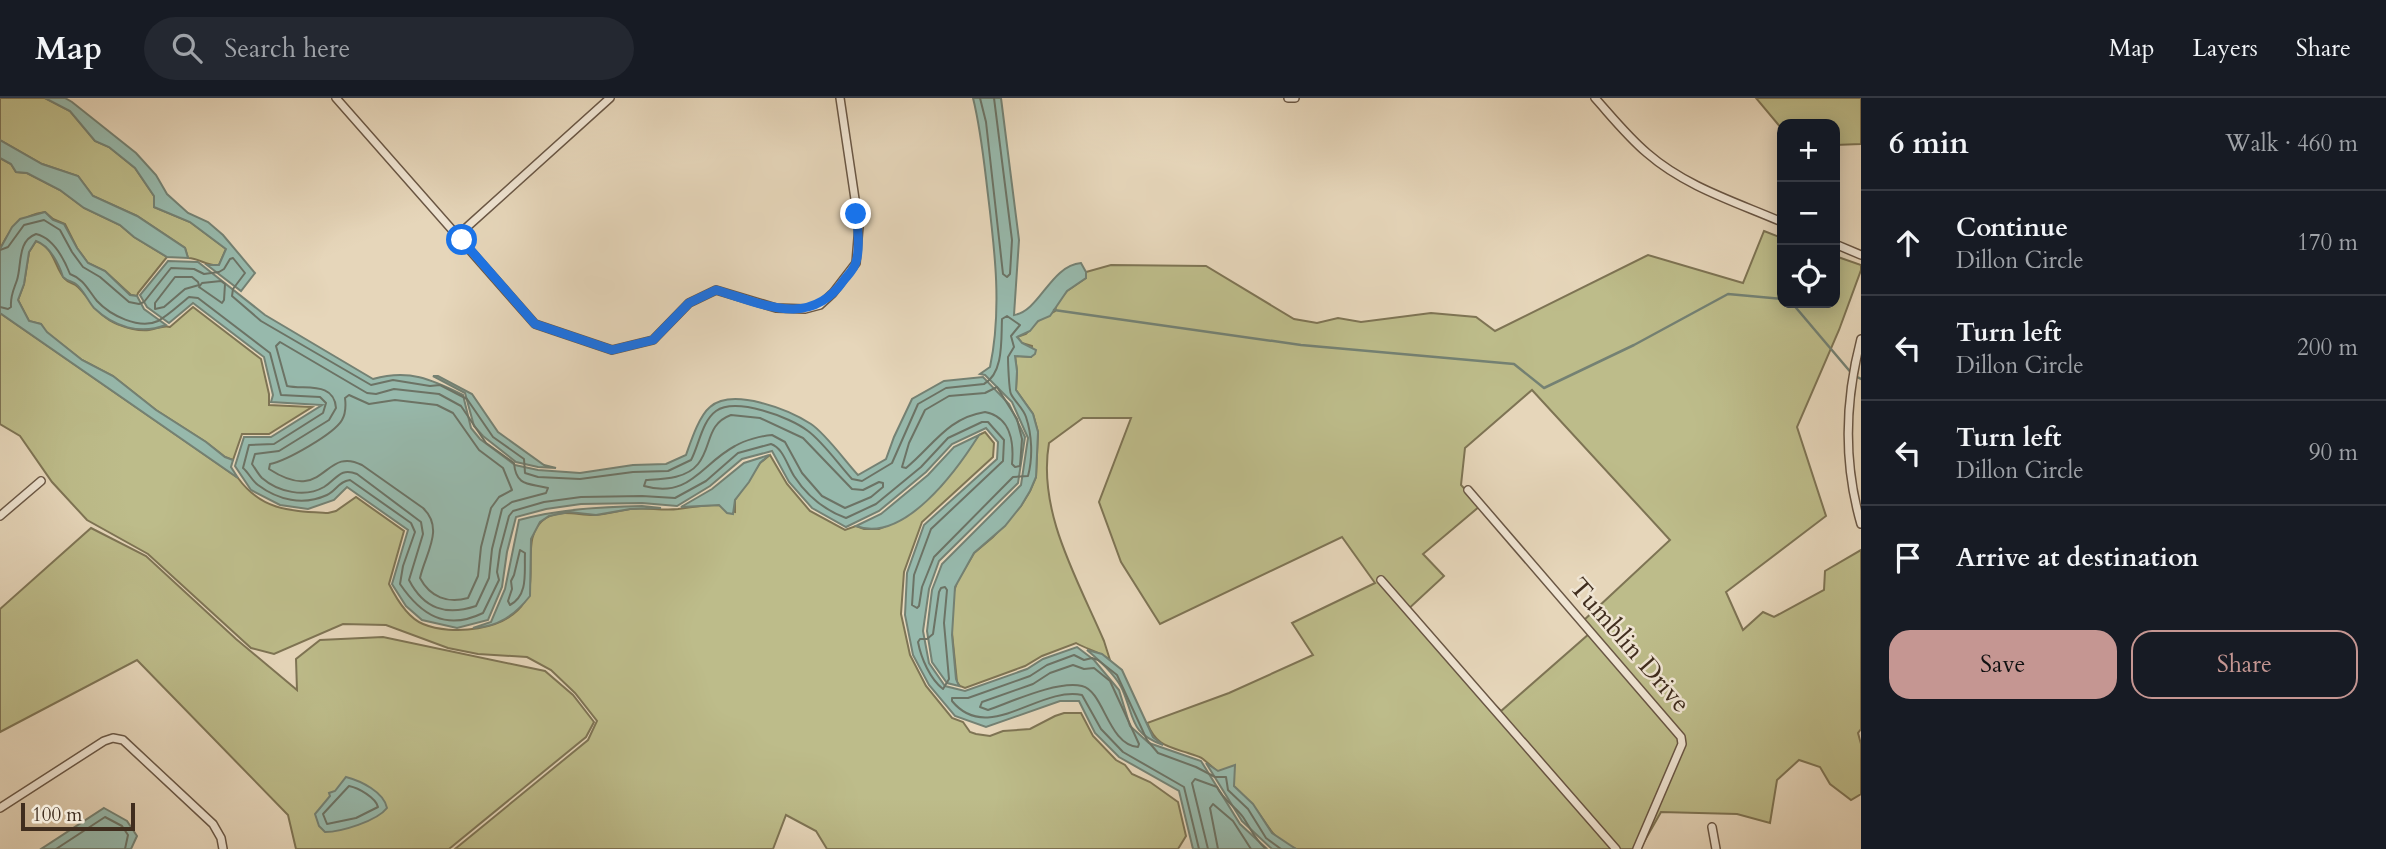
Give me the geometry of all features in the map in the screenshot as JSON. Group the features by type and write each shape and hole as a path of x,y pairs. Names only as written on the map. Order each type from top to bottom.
{"street":[{"path":"337,98 535,324 612,350 653,340 689,303 716,290 776,308 805,309 820,305 840,286 856,263 859,226 840,98"},
{"path":"457,236 610,98"},
{"path":"1288,98 1295,98"},
{"path":"1595,98 1627,134 1672,172 1695,186 1777,220"},
{"path":"1837,245 1861,255"},
{"path":"1861,339 1855,363 1847,445 1861,524"},
{"path":"0,516 41,481"},
{"name":"Tumblin Drive","path":"1468,490 1681,737 1682,744 1637,849"},
{"path":"1381,580 1616,849"},
{"path":"0,808 104,741 113,738 123,740 213,824 221,838 223,849"},
{"path":"1712,827 1716,849"}],"shaded area":[{"path":"0,98 45,98 70,111 95,141 109,147 135,168 154,196 154,207 190,222 226,249 219,265 188,258 185,248 137,216 93,196 78,176 42,164 0,140"},
{"path":"1756,98 1861,98 1861,144 1840,145 1840,119 1777,119 1777,123"},
{"path":"0,158 11,164 16,172 27,173 60,190 84,208 120,225 167,257 137,296 131,295 105,271 88,263 65,224 45,212 29,216 17,224 0,249"},
{"path":"1764,231 1777,236 1777,308 1840,308 1840,258 1861,265 1839,330 1797,427 1826,516 1726,592 1743,630 1763,612 1774,617 1824,590 1825,571 1861,550 1861,729 1858,733 1861,744 1861,794 1851,800 1830,784 1820,767 1799,760 1777,780 1770,823 1737,814 1661,812 1640,849 1296,849 1288,845 1273,833 1252,805 1217,771 1200,757 1163,744 1154,736 1147,723 1229,693 1313,655 1292,623 1375,583 1342,537 1160,624 1121,562 1099,502 1131,418 1083,418 1049,443 1047,469 1054,520 1110,660 1076,643 1042,656 1025,666 965,688 957,682 951,623 957,582 974,553 993,537 1021,506 1036,477 1038,432 1033,414 1016,390 1015,356 1031,357 1032,346 1022,343 1017,337 1026,334 1038,321 1055,311 1057,302 1086,278 1086,272 1111,265 1206,266 1294,319 1317,323 1338,318 1361,322 1431,313 1476,317 1495,331 1648,255 1743,283","holes":["1532,390 1670,540 1582,622 1590,633 1501,711 1405,612 1444,576 1423,554 1480,506 1461,485 1465,448"]},
{"path":"36,241 47,248 65,279 78,287 100,313 111,321 141,330 170,327 193,307 261,359 269,405 312,407 269,434 242,434 233,460 225,457 156,410 113,376 82,360 46,332 41,324 29,321 18,300 24,284 29,252"},
{"path":"0,313 238,478 247,489 267,503 290,510 328,513 336,511 356,497 404,531 389,584 399,601 407,612 423,624 449,630 492,625 517,611 529,591 533,535 538,525 552,515 598,515 630,509 715,505 735,512 735,500 760,463 770,455 787,484 810,511 845,530 856,526 879,529 891,524 941,486 979,435 985,432 994,443 993,457 922,522 904,572 901,614 910,655 926,686 952,718 963,722 970,732 990,736 1003,731 1030,729 1064,713 1081,713 1093,736 1116,760 1125,765 1132,774 1150,782 1178,802 1186,836 1178,849 827,849 816,831 786,815 773,849 455,849 588,740 597,721 575,693 551,670 527,657 478,654 448,648 386,625 343,624 274,654 251,648 148,554 87,520 52,482 20,436 0,424"},
{"path":"91,528 146,556 236,639 297,690 296,659 320,640 383,637 545,671 573,695 594,722 586,737 449,849 296,849 288,815 137,660 0,732 0,609"}],"water":[{"path":"45,98 65,98 72,102 136,153 156,175 167,194 188,213 208,222 223,235 255,273 241,291 207,265 219,265 226,249 190,222 154,207 154,196 135,168 109,147 95,141 70,111"},
{"path":"973,98 1001,98 1019,240 1014,315 1031,306 1053,280 1070,266 1081,263 1086,278 1067,291 1050,316 1038,321 1030,331 1017,337 1022,343 1036,350 1031,357 1015,356 1016,390 1033,414 1038,432 1036,477 1021,506 1005,526 974,553 955,587 952,635 959,686 947,683 932,662 927,631 932,590 942,564 1021,485 1028,438 1012,402 985,375 980,374 990,367 994,346 996,281 984,158"},
{"path":"0,140 42,164 78,176 93,196 137,216 185,248 188,258 167,257 120,225 84,208 60,190 27,173 16,172 11,164 0,158"},
{"path":"45,212 53,220 64,224 88,263 105,271 130,295 137,296 144,309 166,325 137,329 102,315 77,285 63,277 50,251 36,241 29,252 24,284 18,300 29,321 41,324 82,360 113,376 156,410 233,460 231,467 238,478 0,313 0,249 12,227 20,219"},
{"path":"168,261 198,262 265,315 373,379 409,375 440,384 463,395 471,428 480,439 515,465 538,470 580,473 633,465 666,464 686,455 699,422 710,407 720,401 732,399 775,407 811,424 858,475 886,459 912,399 944,381 983,377 1009,404 1025,437 1018,483 939,561 929,589 923,631 929,663 945,686 965,691 1027,669 1043,659 1077,647 1094,660 1119,690 1130,726 1149,743 1201,761 1240,824 1267,849 1193,849 1179,791 1119,757 1095,733 1079,701 1060,701 986,727 955,716 929,685 913,655 905,615 907,573 924,525 997,459 998,442 986,428 952,444 926,472 879,511 846,527 812,508 789,482 772,451 742,459 710,486 677,506 642,503 581,504 516,517 502,587 488,620 457,628 422,620 406,606 392,584 408,530 347,487 334,500 308,509 280,505 251,490 235,466 244,437 271,437 322,405 271,402 273,395 264,357 193,303 169,323 147,307 140,295"},
{"path":"433,376 472,394 498,432 544,465 556,468 516,462 474,426 465,393"},
{"path":"979,435 943,484 910,514 892,524 874,529 856,526 881,514 928,475 954,447"},
{"path":"769,455 760,463 735,500 733,514 727,513 719,505 681,507 712,489 744,463"},
{"path":"642,506 661,508 630,509 596,515 569,512 549,516 540,522 531,539 530,596 505,619 473,628 491,622 505,589 519,520 580,509"},
{"path":"1087,650 1102,654 1122,670 1153,737 1163,745 1139,730 1117,680"},
{"path":"1206,763 1218,771 1235,765 1234,786 1253,804 1272,833 1296,849 1272,849 1242,821"},
{"path":"346,777 377,792 387,808 358,825 325,832 319,826 315,814 330,796 329,793 335,791"},
{"path":"104,808 127,821 137,836 131,849 41,849"}],"waterway":[{"path":"1054,310 1301,345 1514,364 1544,388 1634,345 1728,294 1777,299"},
{"path":"1796,308 1853,375 1861,379"}],"route":[{"path":"462,240 535,324 612,350 653,340 689,303 716,290 776,308 805,309 820,305 840,286 856,263 859,226 856,214"}]}
